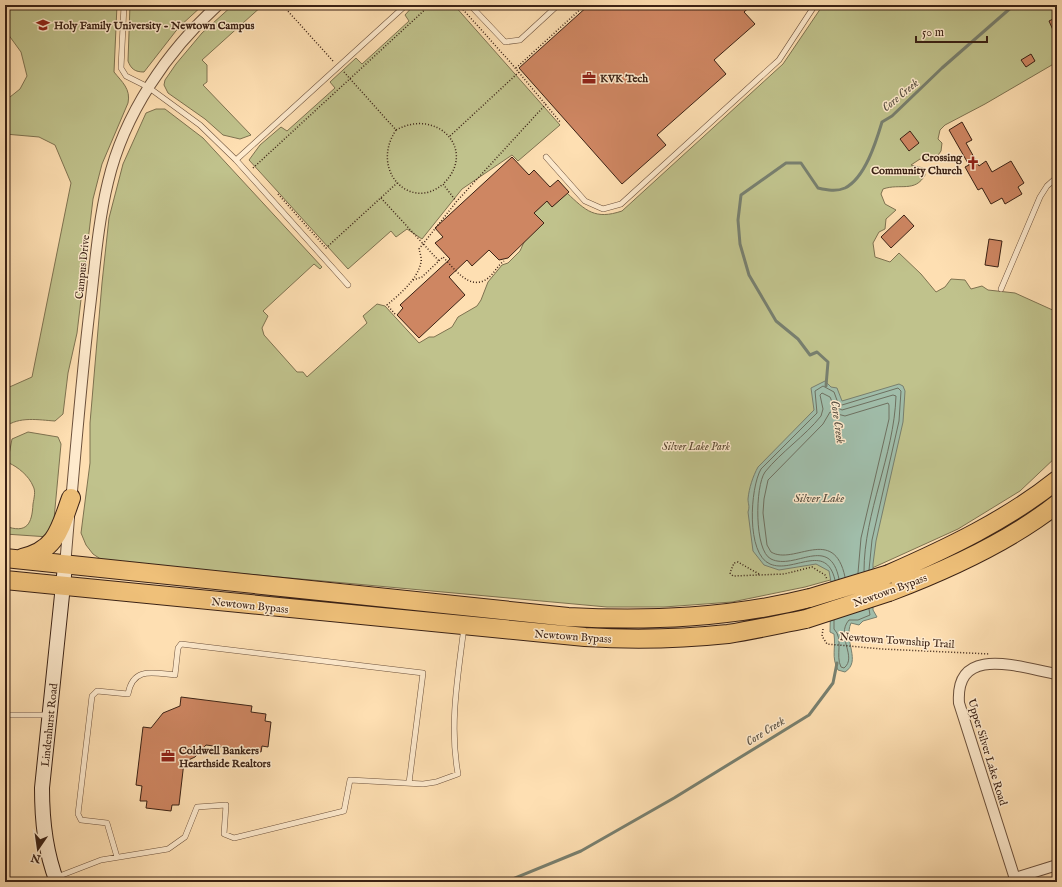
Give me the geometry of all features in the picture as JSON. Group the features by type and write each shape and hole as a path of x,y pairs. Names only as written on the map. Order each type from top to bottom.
{"highway":[{"name":"Newtown Bypass","path":"11,559 65,566 353,594 519,613 615,619 692,618 734,614 810,598 889,574 944,550 998,520 1041,493 1057,480"},
{"path":"11,559 43,551 51,544 59,530 71,498"},
{"name":"Newtown Bypass","path":"5,580 585,637 648,639 729,634 806,619 924,579 996,543 1057,504"}],"street":[{"name":"Campus Drive","path":"65,566 81,382 101,214 108,180 120,144 148,87 181,42 218,5"},
{"name":"Lindenhurst Road","path":"56,880 45,842 42,811 42,788 65,566"},
{"name":"Upper Silver Lake Road","path":"1015,880 959,704 960,684 964,675 973,668 985,663 1057,674"},
{"path":"1015,880 1057,865"}],"lane":[{"path":"124,5 121,68 126,76 148,87 200,125 236,160 348,285"},
{"path":"236,160 406,5"},
{"path":"470,5 505,42 520,40 558,5"},
{"path":"546,158 585,201 603,209 621,204 779,60 815,5"},
{"path":"1001,289 1040,197 1047,186 1057,177"},
{"path":"56,880 101,860 168,849 185,837 196,807 226,805 224,834 234,838 344,810 350,780 409,783 436,782 458,774 454,750 454,715 464,626"},
{"path":"117,857 107,822 81,820 78,814 92,696 97,691 128,694 130,685 136,677 147,672 175,676 178,648 180,644 423,673 409,783"},
{"path":"5,715 50,715"}],"path":[{"path":"258,173 253,167 430,5"},
{"path":"459,5 516,68 561,123"},
{"path":"516,68 585,5"},
{"path":"286,9 333,61"},
{"path":"342,71 396,130"},
{"path":"449,136 519,72"},
{"path":"395,314 387,305 418,274 422,262 419,249 457,201 546,104"},
{"path":"429,123 442,129 449,136 455,148 455,160 451,174 443,184 433,190 419,192 403,188 397,184 390,173 386,159 390,140 396,130 408,124 429,123"},
{"path":"274,190 326,248 397,184"},
{"path":"443,184 457,201"},
{"path":"381,198 439,261"},
{"path":"412,280 422,277 443,257 465,280 475,283 486,280 497,266 504,261"},
{"path":"759,574 738,562 734,563 730,569 730,573 733,576 784,574 812,567 825,575 828,582"},
{"name":"Newtown Township Trail","path":"823,626 822,636 827,644 994,655"}],"green space":[{"path":"5,5 117,5 114,72 125,86 129,98 102,164 93,199 77,333 68,373 63,414 55,421 23,420 16,421 5,427 5,389 32,377 71,183 55,145 39,137 5,134 5,101 20,89 27,76 21,52 5,30"},
{"path":"130,5 203,5 179,27 144,72 134,70 128,61"},
{"path":"233,5 263,5 202,60 207,65 207,82 203,85 251,135 240,139 223,135 205,119 168,93 164,85 165,80 176,64 202,33"},
{"path":"414,5 454,5 560,125 518,161 512,155 462,189 422,239 407,229 396,237 391,231 348,269 249,160 260,145 281,127 287,131 335,88 330,82 356,58 362,64 409,21 405,15"},
{"name":"Silver Lake Park","path":"823,5 1057,5 1057,62 985,104 945,125 940,130 938,139 942,143 941,151 936,158 920,159 911,165 923,168 925,175 921,181 912,186 889,187 883,189 881,194 885,204 896,210 886,219 885,229 879,232 873,243 875,257 890,262 899,253 921,274 936,292 945,287 951,279 965,280 971,289 982,286 988,290 1015,293 1057,312 1057,456 1020,491 958,529 870,569 805,587 732,602 664,607 607,607 115,562 102,560 93,554 86,545 81,533 90,463 90,423 109,218 123,164 146,113 156,109 165,109 203,138 322,267 320,269 314,264 263,311 268,316 262,328 264,335 297,372 303,372 307,377 367,323 363,316 377,304 385,306 419,343 452,327 458,317 477,306 488,282 502,265 508,263 520,251 524,242 543,223 534,213 547,201 552,207 567,193 580,205 598,214 613,214 622,211 783,64"},
{"path":"28,432 58,437 61,444 53,530 49,537 5,534 5,526 19,529 27,526 30,522 34,488 26,475 9,463 8,460 12,439"}],"water":[{"name":"Silver Lake","path":"825,381 831,387 837,388 842,401 899,384 903,386 905,391 903,422 876,541 873,564 873,610 877,617 863,621 859,625 851,623 849,637 852,662 850,667 845,672 838,670 836,665 834,657 834,634 830,632 831,582 829,571 816,564 779,570 764,565 753,551 748,512 749,491 758,467 814,410 811,388"}],"building":[{"path":"589,5 752,5 744,12 755,24 714,60 726,74 657,135 666,145 622,184 519,68"},
{"path":"1057,17 1057,39 1049,21"},
{"path":"1031,54 1035,61 1026,67 1021,60"},
{"name":"Crossing Community Church","path":"962,122 972,140 966,143 979,166 986,161 992,172 1011,161 1024,183 1018,187 1022,194 1005,204 1002,198 991,204 982,188 978,190 965,167 969,165 949,130"},
{"path":"910,131 919,143 909,151 900,139"},
{"path":"512,157 529,175 534,170 550,187 558,180 569,192 552,207 547,201 534,213 544,223 508,258 499,260 489,250 472,266 467,260 449,277 465,295 419,338 397,315 403,308 400,305 450,259 435,243 443,237 435,228"},
{"path":"904,215 914,226 891,248 881,237"},
{"path":"989,239 1002,241 998,267 985,265"},
{"name":"Coldwell Bankers Hearthside Realtors","path":"181,697 252,706 251,712 266,714 265,721 271,722 268,747 262,746 261,752 206,745 195,757 184,762 179,805 172,805 171,811 146,808 147,801 140,801 142,786 136,785 143,727 151,728 163,713 180,706"}],"waterway":[{"name":"Core Creek","path":"826,386 828,362 817,352 810,355 798,339 776,321 749,275 740,244 738,220 741,195 786,163 801,163 818,188 828,190 845,188 852,183 864,168 869,159 882,122 892,116 942,68 1014,5"},
{"name":"Core Creek","path":"505,882 581,851 674,798 809,715 833,683 837,663"}],"place":[{"name":"Holy Family University - Newtown Campus","path":"43,25"},
{"name":"KVK Tech","path":"589,78"},
{"name":"Crossing Community Church","path":"973,163"},
{"name":"Coldwell Bankers Hearthside Realtors","path":"168,756"}]}
